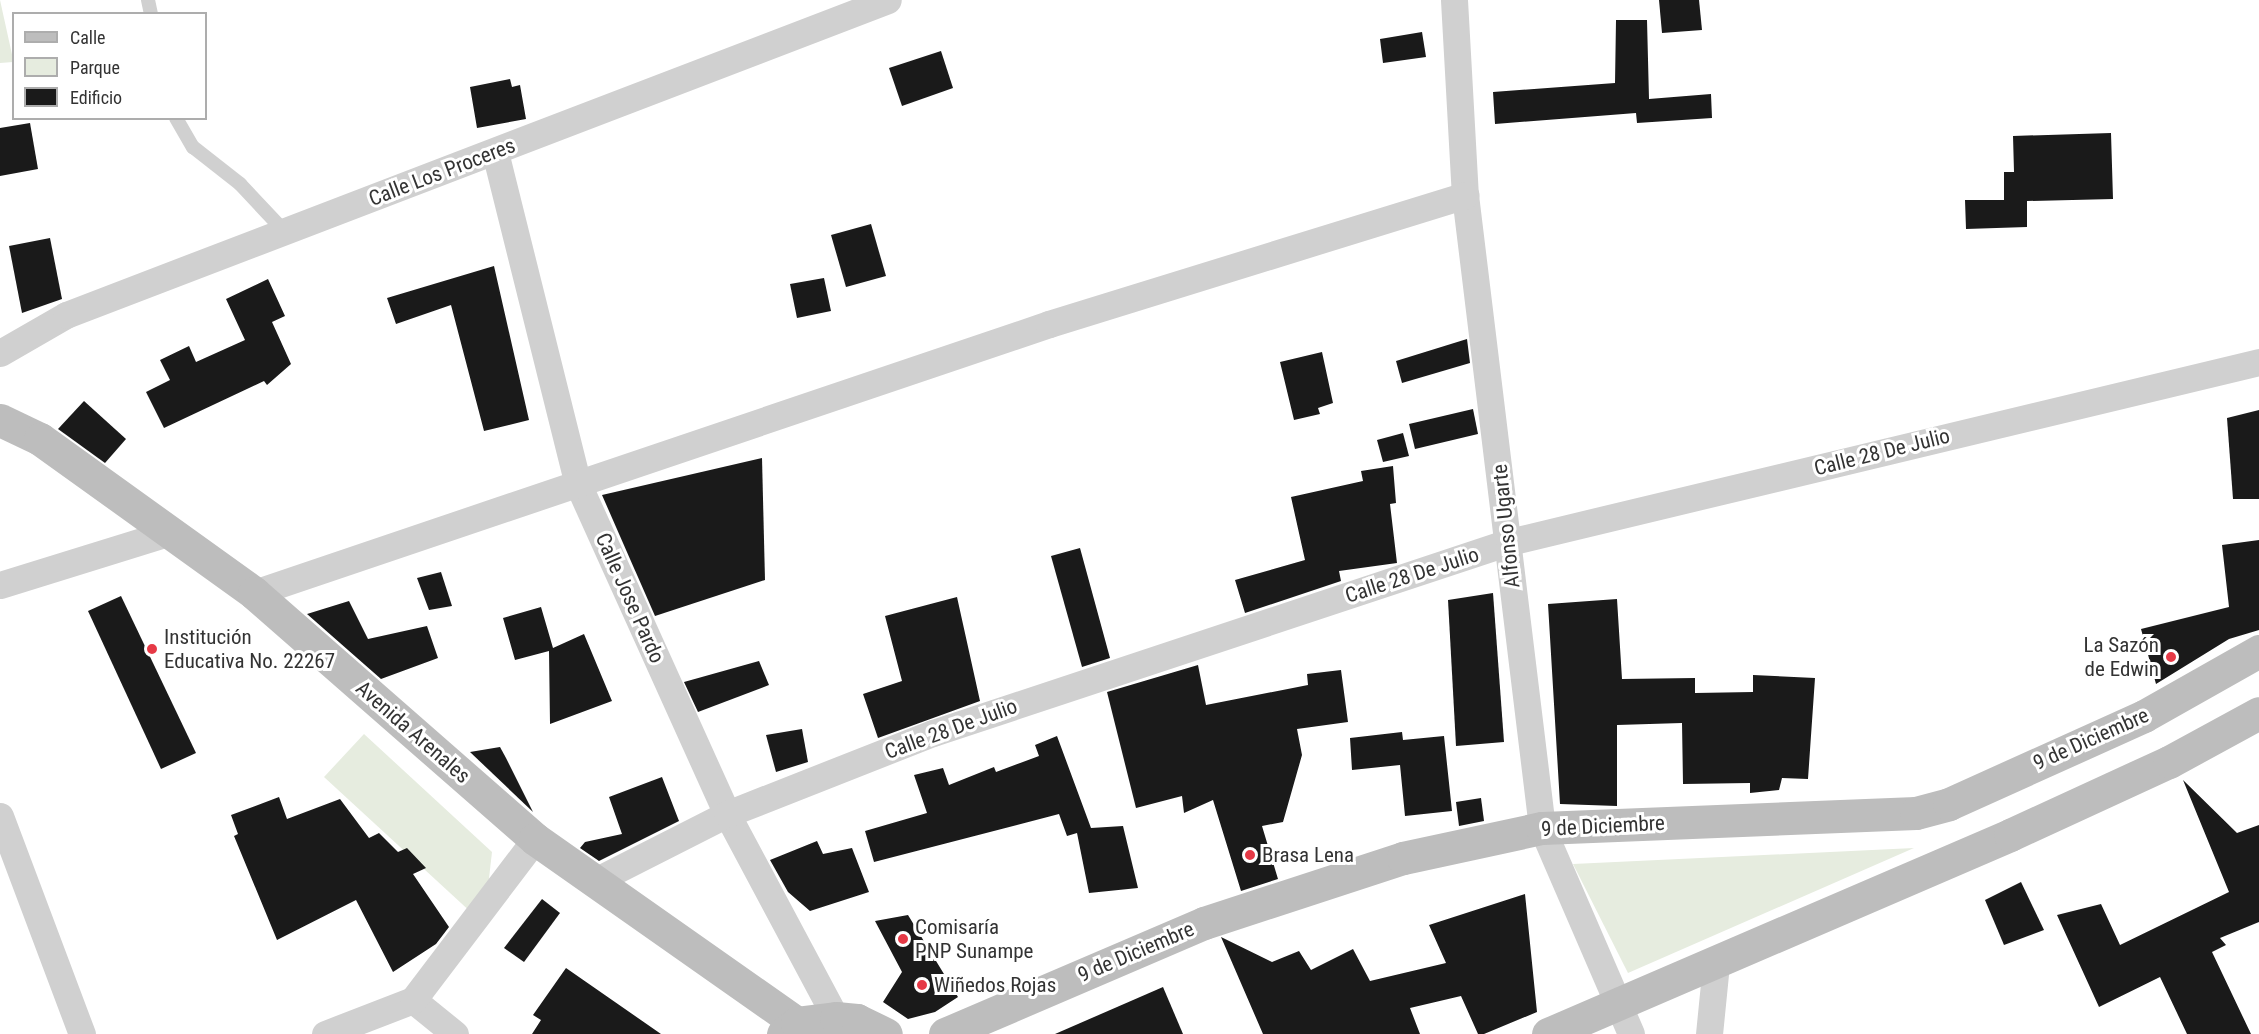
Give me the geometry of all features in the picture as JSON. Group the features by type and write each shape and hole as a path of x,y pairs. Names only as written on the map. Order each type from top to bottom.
{"main road":[{"name":"Avenida Arenales","path":"0,420 40,439 254,593 535,839 595,881 790,1029"},
{"name":"9 de Diciembre","path":"945,1034 1204,923 1403,858 1542,828 1916,813 1949,804 2144,716 2259,651"},
{"path":"1548,1034 1716,964 2169,762 2259,713"},
{"path":"790,1029 836,1018 857,1020 886,1034"}],"street":[{"name":"Calle Los Proceres","path":"0,353 66,315 888,0"},
{"name":"Alfonso Ugarte","path":"1454,0 1465,195 1509,542 1524,717 1542,828 1631,1034"},
{"name":"Calle Jose Pardo","path":"495,152 578,484 727,814 836,1018"},
{"path":"254,593 1049,324 1465,195"},
{"name":"Calle 28 De Julio","path":"595,881 727,814 933,734 1509,542 2259,362"},
{"path":"0,585 168,533"},
{"path":"0,816 82,1034"},
{"path":"325,1034 413,1000 535,839"},
{"path":"1709,1034 1716,964"},
{"path":"413,1000 455,1034"}],"lane":[{"path":"177,120 193,147 240,184 285,232"}],"green space":[{"path":"0,0 12,62 0,63"},
{"path":"364,734 492,852 488,887 474,915 324,777"},
{"path":"1914,848 1628,973 1573,864"}],"building":[{"path":"1659,0 1699,0 1702,30 1662,33"},
{"path":"1616,20 1647,20 1649,99 1711,94 1712,118 1637,123 1636,113 1495,124 1493,92 1615,83"},
{"path":"1422,32 1426,57 1383,63 1380,39"},
{"path":"941,51 953,88 902,106 889,68"},
{"path":"510,79 512,87 520,85 526,119 477,128 470,87"},
{"path":"30,123 38,169 0,176 0,128"},
{"path":"2111,133 2113,199 2027,201 2027,227 1966,229 1965,200 2004,200 2004,172 2014,172 2013,136"},
{"path":"871,224 886,276 846,287 831,235"},
{"path":"50,238 62,299 22,313 9,246"},
{"path":"494,266 529,420 484,431 451,305 396,324 387,298"},
{"path":"824,278 831,311 797,318 790,284"},
{"path":"268,279 285,316 272,322 291,364 267,385 264,381 164,428 146,392 170,380 160,360 189,346 196,362 245,340 226,299"},
{"path":"1467,339 1470,363 1402,383 1396,361"},
{"path":"1322,352 1333,403 1318,408 1320,414 1294,420 1280,362"},
{"path":"84,401 126,439 105,463 58,429"},
{"path":"1473,409 1478,434 1415,449 1409,424"},
{"path":"2259,410 2259,499 2233,499 2227,418"},
{"path":"1403,433 1409,456 1383,462 1377,440"},
{"path":"762,458 765,580 655,616 602,495"},
{"path":"1393,466 1396,503 1390,504 1397,563 1339,571 1341,581 1245,613 1235,580 1305,560 1291,497 1363,481 1361,471"},
{"path":"2259,540 2259,630 2229,639 2156,684 2141,629 2229,607 2222,545"},
{"path":"1080,548 1110,658 1082,667 1051,556"},
{"path":"441,572 452,606 429,610 417,578"},
{"path":"1493,593 1504,742 1456,746 1448,600"},
{"path":"121,596 196,753 161,769 88,611"},
{"path":"957,597 980,701 878,738 863,694 902,681 885,616"},
{"path":"1617,599 1622,679 1695,678 1695,693 1753,692 1753,675 1815,678 1808,779 1782,778 1779,790 1750,793 1750,783 1683,784 1682,723 1617,725 1617,806 1560,804 1548,604"},
{"path":"349,601 368,639 427,626 438,658 381,679 307,614"},
{"path":"541,607 553,648 584,634 612,701 550,724 549,651 515,660 503,618"},
{"path":"759,661 769,685 698,712 684,682"},
{"path":"1198,665 1206,705 1308,685 1307,674 1341,670 1348,722 1297,729 1302,755 1283,822 1262,826 1278,879 1241,891 1213,800 1184,813 1182,796 1136,808 1107,692"},
{"path":"802,729 808,762 776,772 766,735"},
{"path":"1402,732 1403,740 1444,736 1452,811 1405,816 1400,765 1352,770 1350,738"},
{"path":"1057,736 1091,828 1123,826 1138,888 1089,893 1077,833 1067,836 1059,814 874,862 865,831 927,813 914,775 943,768 949,785 994,767 996,772 1039,756 1035,745"},
{"path":"500,747 506,758 533,812 470,752"},
{"path":"662,777 679,821 599,861 580,848 585,842 622,834 609,797"},
{"path":"2183,780 2237,833 2259,825 2259,922 2220,938 2226,945 2212,952 2251,1034 2187,1034 2160,977 2099,1007 2057,915 2101,904 2120,945 2229,892"},
{"path":"279,797 287,819 340,799 369,838 379,833 398,852 407,848 426,868 413,874 449,927 436,944 393,972 356,900 277,940 234,836 238,834 231,815"},
{"path":"1481,798 1484,821 1459,826 1456,802"},
{"path":"817,841 823,854 852,848 869,892 810,911 788,892 770,860"},
{"path":"2021,882 2044,930 2004,945 1985,900"},
{"path":"1525,894 1537,1012 1484,1034 1478,1034 1461,996 1410,1008 1420,1034 1263,1034 1221,937 1272,962 1299,951 1311,970 1353,949 1370,981 1446,963 1429,925"},
{"path":"542,899 560,913 524,962 504,948"},
{"path":"908,915 958,997 935,1012 908,1019 883,1002 902,972 875,921"},
{"path":"566,968 661,1034 532,1034 541,1020 533,1015"},
{"path":"1163,987 1183,1034 1055,1034"}],"place":[{"name":"Institución Educativa No. 22267","path":"152,649"},
{"name":"La Sazón de Edwin","path":"2171,657"},
{"name":"Brasa Lena","path":"1250,855"},
{"name":"Comisaría PNP Sunampe","path":"903,939"},
{"name":"Wiñedos Rojas","path":"922,985"}]}
